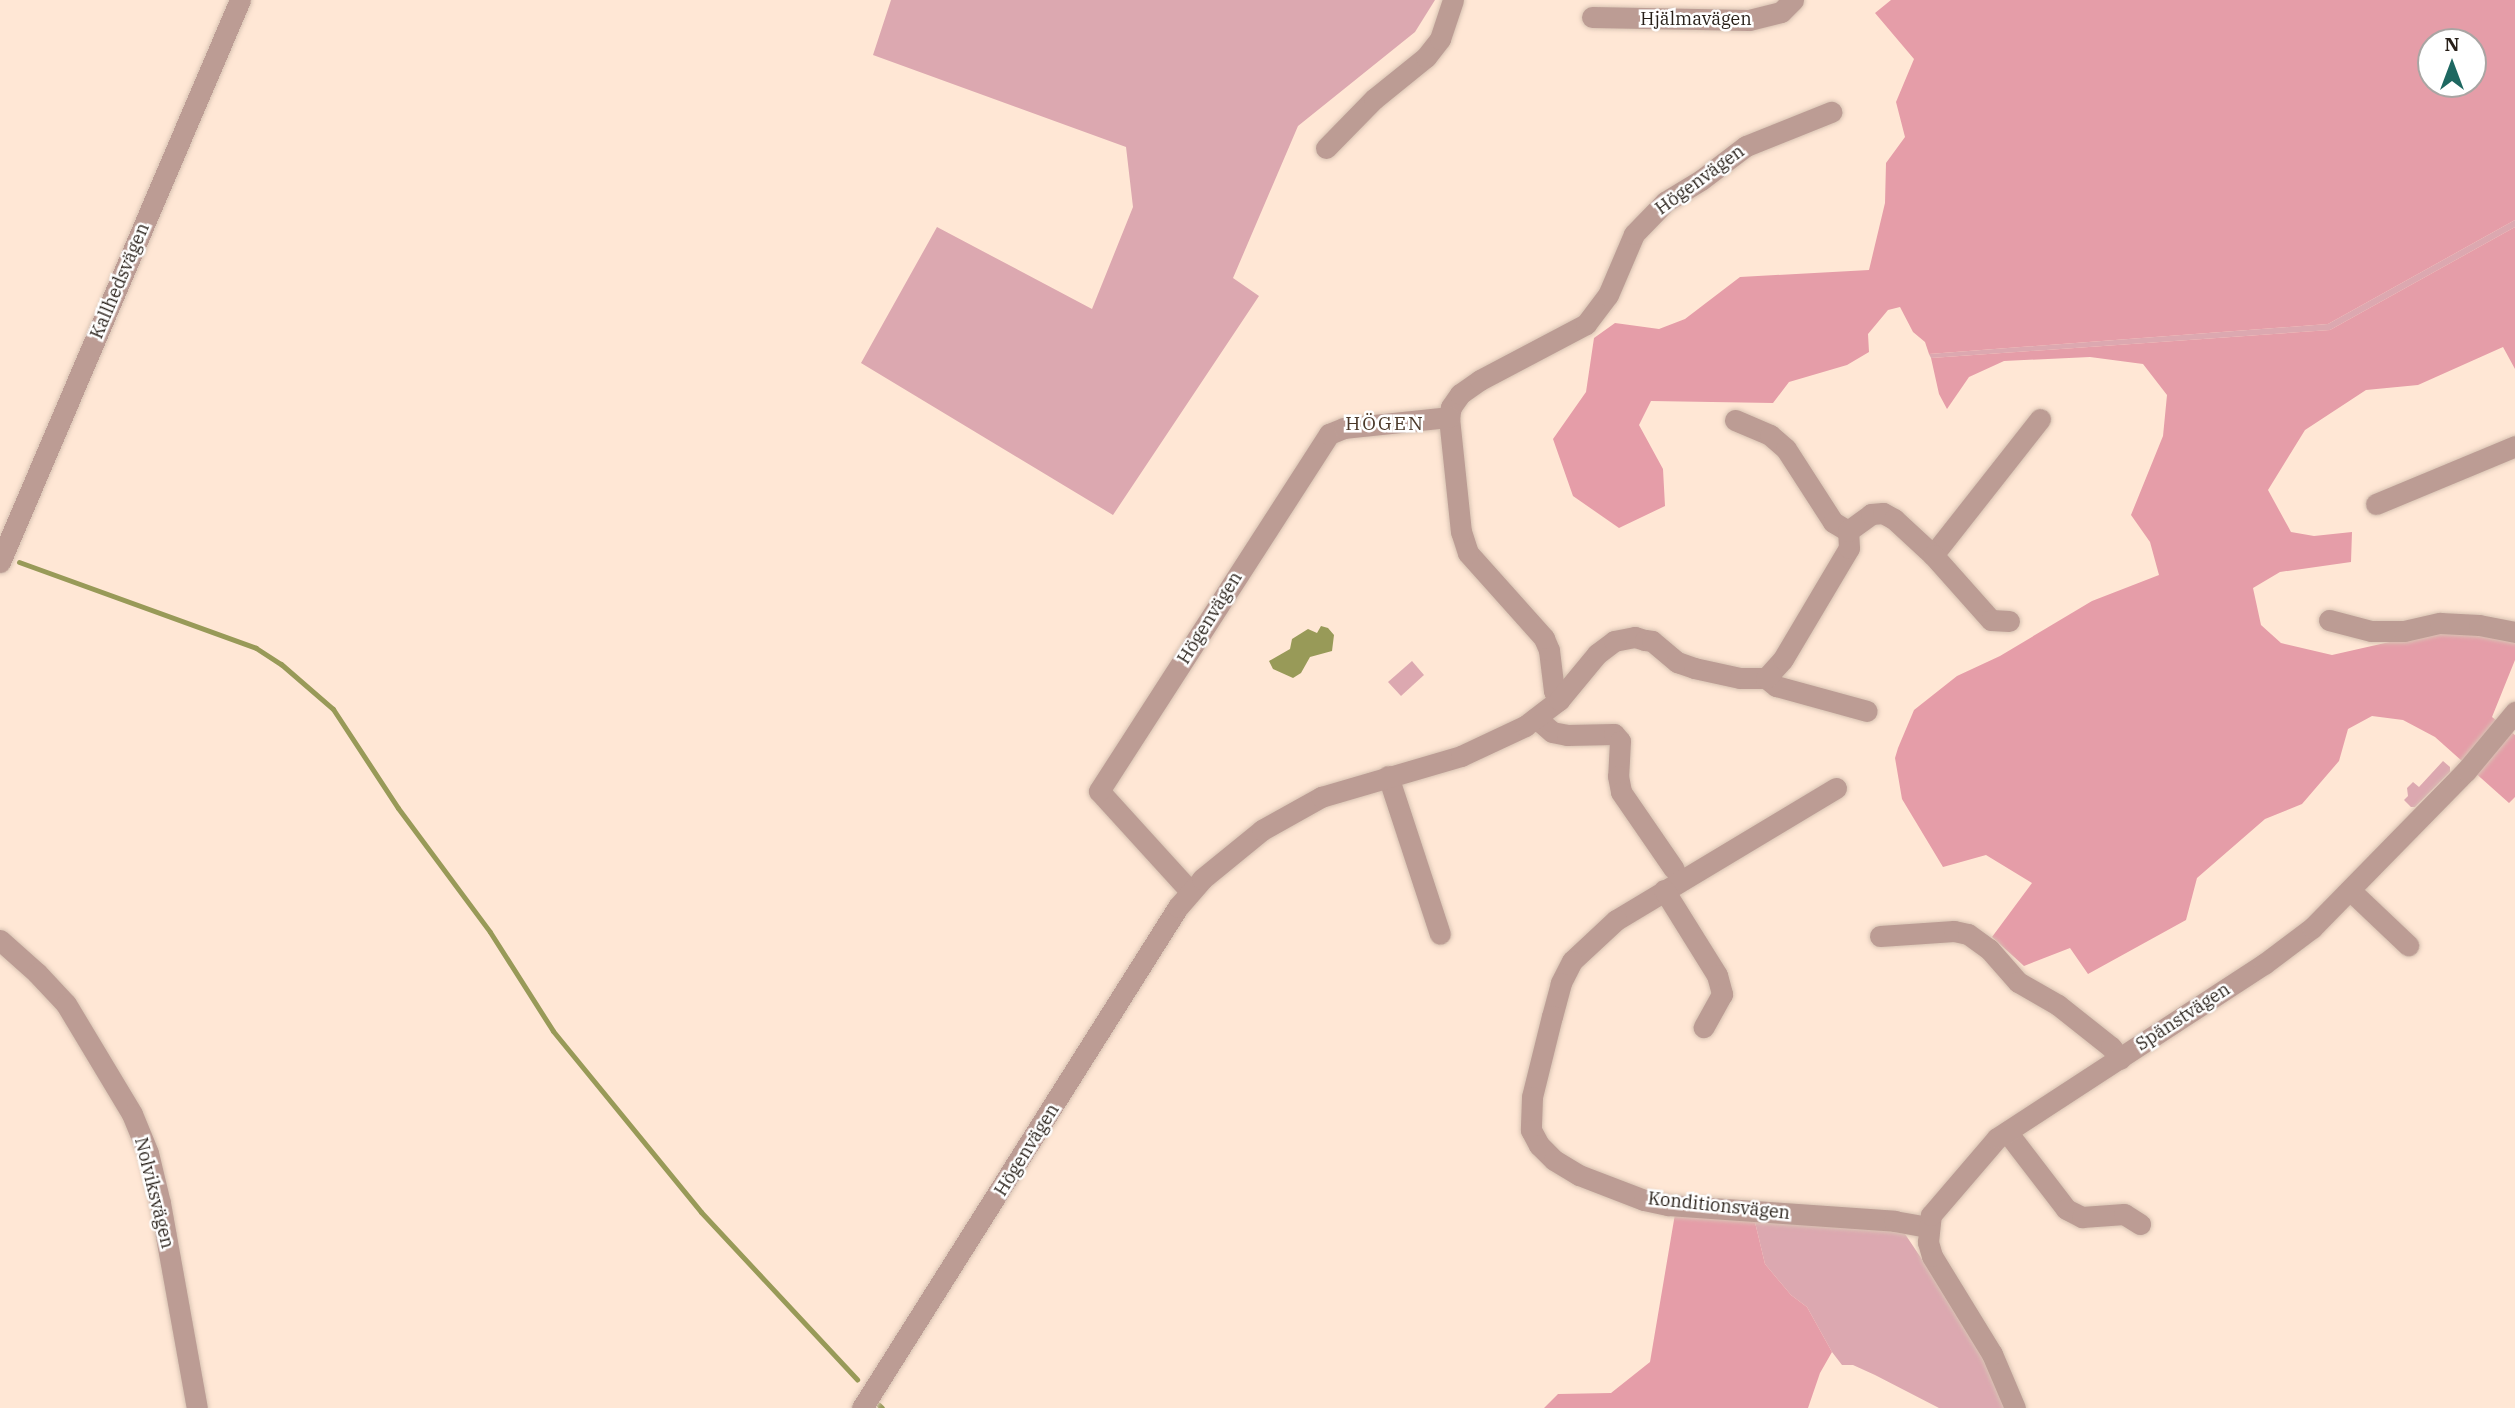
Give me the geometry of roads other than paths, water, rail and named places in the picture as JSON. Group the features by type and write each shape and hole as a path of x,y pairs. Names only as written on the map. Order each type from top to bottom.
{"street":[{"name":"Kallhedsvägen","path":"0,562 240,0"},
{"path":"1326,148 1374,99 1426,57 1440,39 1453,0"},
{"name":"Hjälmavägen","path":"1592,17 1749,20 1781,12 1793,0"},
{"name":"Högenvägen","path":"1190,891 1099,791 1329,435 1344,428 1449,417 1460,394 1480,380 1586,324 1608,295 1634,234 1665,202 1701,180 1746,146 1831,112"},
{"path":"1449,417 1461,533 1468,553 1544,638 1554,691 1559,700"},
{"path":"1933,555 2040,419"},
{"path":"1735,420 1770,435 1786,449 1833,522 1848,531"},
{"path":"2376,504 2515,446"},
{"path":"1848,531 1871,514 1884,513 1933,555 1991,620 2009,621"},
{"path":"1766,678 1783,659 1849,548 1848,531"},
{"path":"2329,620 2371,631 2404,631 2440,623 2479,625 2515,632"},
{"name":"Högenvägen","path":"862,1408 1190,891 1230,854 1278,821 1321,797 1461,756 1498,740 1536,718 1559,700 1597,654 1614,641 1635,637 1652,641 1676,662 1696,669 1740,678 1766,678 1776,686 1867,711"},
{"path":"1536,718 1552,732 1616,736 1620,741 1618,776 1621,792 1674,869"},
{"name":"Spänstvägen","path":"1928,1227 1931,1215 1992,1143 2264,964 2312,928 2351,891 2512,722"},
{"path":"1388,776 1440,934"},
{"name":"Konditionsvägen","path":"1836,788 1664,890 1589,942 1572,961 1560,983 1530,1114 1531,1130 1539,1145 1554,1160 1579,1175 1624,1193 1668,1205 1894,1221 1928,1227"},
{"path":"1664,890 1717,975 1722,994 1704,1027"},
{"path":"2351,891 2408,945"},
{"path":"1880,936 1954,931 1968,934 1989,949 2018,982 2058,1005 2111,1047 2120,1059"},
{"name":"Nolviksvägen","path":"0,940 66,1004 132,1114 148,1153 160,1203 197,1408"},
{"path":"2007,1132 2066,1209 2082,1217 2124,1214 2140,1224"},
{"path":"1928,1227 1932,1256 1992,1354 2015,1408"}],"waterway":[{"path":"19,562 256,648 281,664 333,709 398,808 490,932 553,1031 701,1212 857,1379"},
{"path":"879,1405 882,1408"}],"district":[{"name":"HÖGEN","path":"1385,424"}]}
